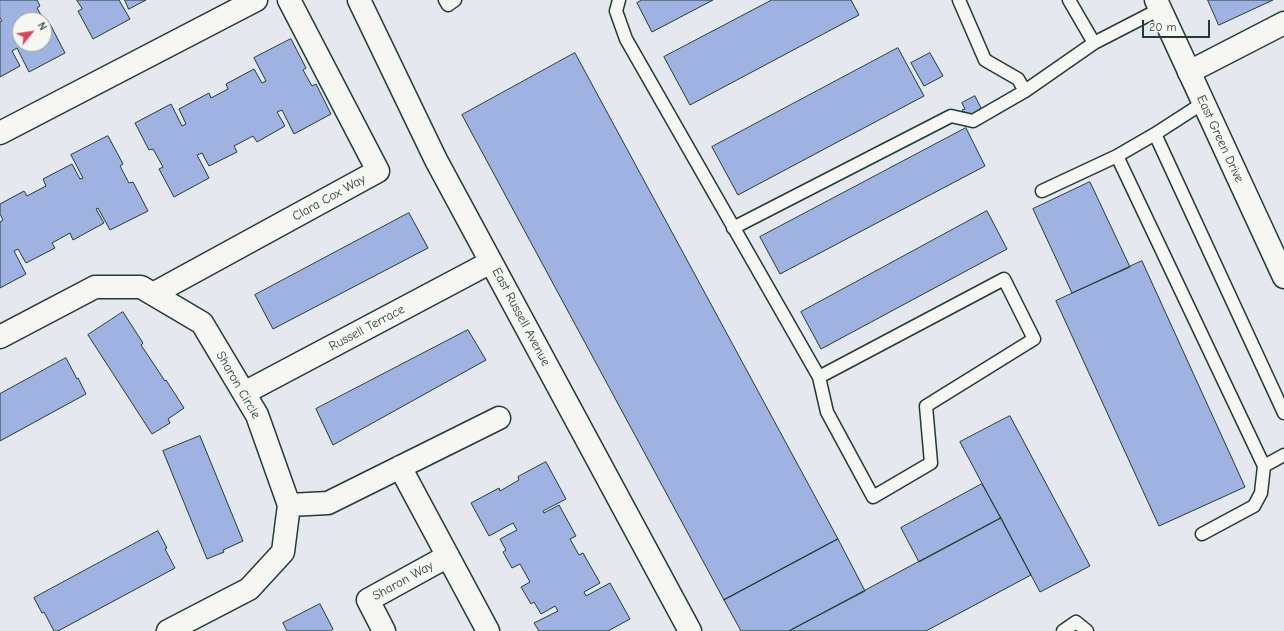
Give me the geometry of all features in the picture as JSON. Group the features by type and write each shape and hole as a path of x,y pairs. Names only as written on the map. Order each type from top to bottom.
{"street":[{"path":"0,133 256,0"},
{"name":"Clara Cox Way","path":"153,294 378,171 290,0"},
{"name":"East Russell Avenue","path":"359,0 436,160 690,631"},
{"name":"East Green Drive","path":"1158,5 1284,277"},
{"path":"1189,72 1284,23"},
{"name":"Russell Terrace","path":"244,393 491,262"},
{"name":"Sharon Circle","path":"0,337 95,287 141,287 202,322 257,415 289,505 283,552 249,589 168,631"},
{"path":"289,505 328,503 499,418"},
{"name":"Sharon Way","path":"400,467 488,631"},
{"name":"Sharon Way","path":"384,631 368,600 448,556"}],"lane":[{"path":"445,0 448,5 455,0"},
{"path":"619,0 616,11 626,39 818,378 827,412 873,497 931,463 926,406 1034,339 1004,279 818,378"},
{"path":"959,0 985,60 1018,80 1025,91"},
{"path":"1069,0 1094,42"},
{"path":"733,228 951,116 972,121 1025,91 1094,42 1158,5"},
{"path":"1042,191 1117,156 1155,134 1203,103"},
{"path":"1155,134 1284,413"},
{"path":"1117,156 1264,466 1261,493 1254,506 1202,534"},
{"path":"1264,466 1284,455"},
{"path":"1063,631 1076,622 1087,631"}],"building":[{"path":"0,0 37,0 40,6 37,8 39,12 12,12 12,52 20,66 0,77 0,22 2,21 0,18"},
{"path":"77,0 119,0 130,19 93,39 78,11 82,9"},
{"path":"125,0 146,0 129,9"},
{"path":"642,0 713,0 652,32 637,3"},
{"path":"772,0 851,0 859,15 690,105 664,57"},
{"path":"1208,0 1273,0 1219,25"},
{"path":"52,28 65,53 29,72 19,52 52,52"},
{"path":"291,39 306,68 303,70 312,86 316,84 331,114 294,134 282,110 277,112 285,126 257,142 253,136 234,146 237,152 209,166 202,153 197,155 209,178 174,197 159,169 163,167 153,149 149,150 135,123 171,104 182,126 186,124 179,109 209,93 211,98 228,89 226,84 254,69 262,83 266,81 254,58"},
{"path":"898,48 924,96 738,195 712,147"},
{"path":"575,53 838,539 724,600 462,115"},
{"path":"930,53 943,76 924,86 911,63"},
{"path":"975,96 982,110 969,117 966,112 964,113 962,110 965,109 962,103"},
{"path":"966,128 985,166 780,274 760,237"},
{"path":"108,136 123,164 120,166 129,183 133,182 148,211 110,230 98,208 96,209 104,223 73,240 70,233 52,243 55,248 26,263 18,249 14,251 26,274 0,288 0,222 3,220 0,214 0,204 24,191 27,196 46,186 43,179 72,164 80,179 83,178 71,155"},
{"path":"1090,182 1130,267 1072,293 1033,209"},
{"path":"987,211 1007,249 821,349 801,312"},
{"path":"409,213 428,248 273,329 255,295"},
{"path":"1142,261 1245,487 1159,526 1056,301"},
{"path":"123,312 143,343 141,345 184,408 168,419 170,423 152,434 88,335"},
{"path":"468,330 486,360 333,445 316,409"},
{"path":"66,358 86,394 0,441 0,394"},
{"path":"1010,416 1090,566 1040,592 960,442"},
{"path":"200,436 243,541 223,550 224,552 207,559 163,451"},
{"path":"546,462 566,499 543,511 544,513 559,505 576,536 570,539 579,555 583,553 600,583 584,592 586,596 610,583 630,619 608,631 539,631 534,623 558,611 555,606 541,614 534,602 531,604 521,587 530,582 520,564 512,568 503,552 506,550 500,539 517,530 513,523 489,536 471,503 499,488 500,491 519,480 518,477"},
{"path":"982,484 1001,518 919,562 901,528"},
{"path":"1001,518 1031,575 926,631 789,631"},
{"path":"158,531 175,568 58,631 54,631 44,612 42,613 34,598"},
{"path":"838,539 865,591 789,631 741,631 724,600"},
{"path":"320,604 333,629 331,631 287,631 283,623"}]}
